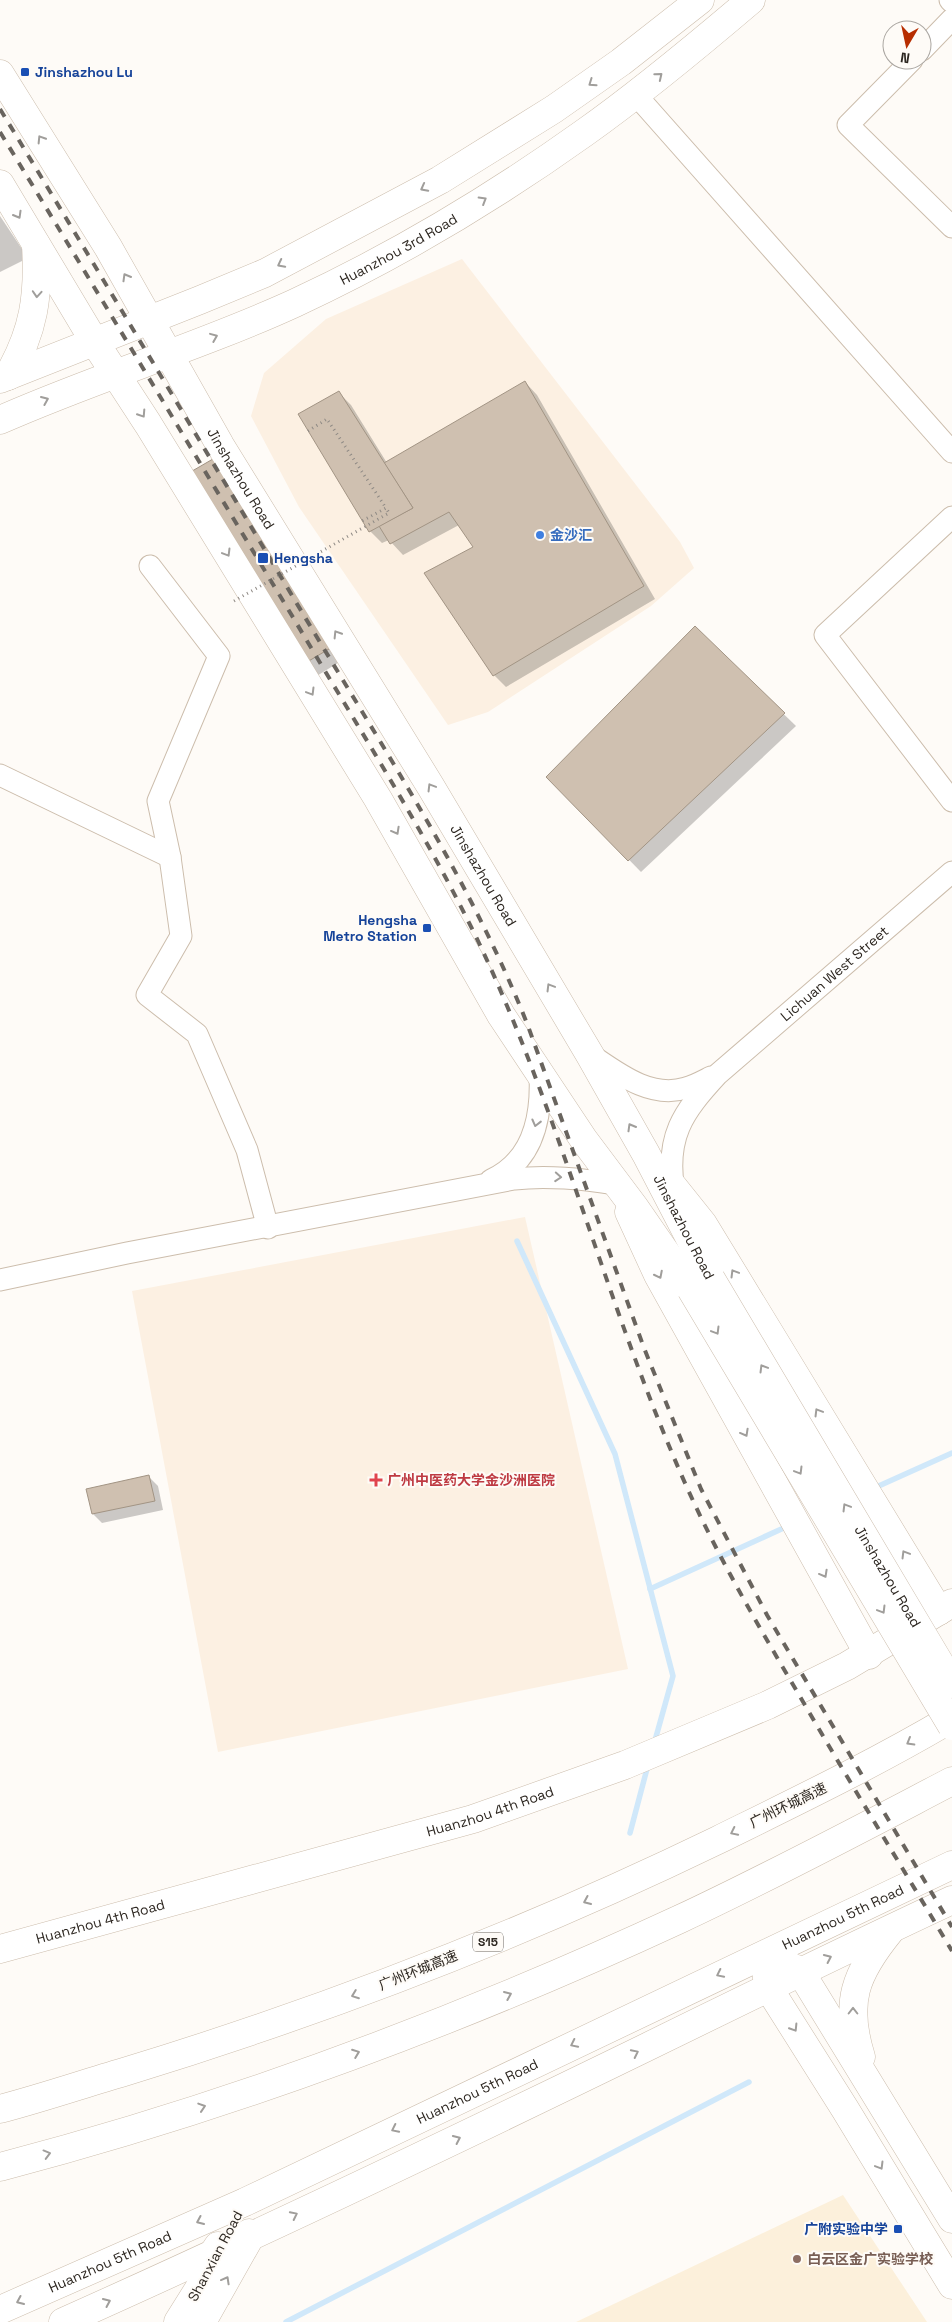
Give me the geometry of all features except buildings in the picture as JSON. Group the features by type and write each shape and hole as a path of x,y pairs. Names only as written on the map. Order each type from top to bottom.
{"main road":[{"path":"4,378 265,273 440,180 554,109 621,62 700,0"},
{"name":"Huanzhou 3rd Road","path":"0,420 48,399 116,373 169,356 251,322 384,259 538,165 636,95 751,0"},
{"name":"Jinshazhou Road","path":"0,74 108,247 220,444 431,787 590,1055 646,1154 678,1218 701,1284 952,1726"},
{"name":"Jinshazhou Road","path":"0,184 94,341 116,373 378,799 473,968 540,1075 664,1249 701,1284 952,1684"},
{"path":"4,378 25,342 36,306 36,245"},
{"path":"646,1154 704,1224 867,1491 946,1607"},
{"path":"616,1184 658,1275 869,1655"},
{"name":"Huanzhou 4th Road","path":"0,1949 473,1819 625,1765 736,1719 869,1655 946,1607"},
{"name":"广州环城高速","path":"0,2109 182,2054 269,2025 350,1997 519,1930 657,1869 734,1832 871,1764 952,1718"},
{"path":"0,2167 103,2138 207,2105 342,2058 490,2002 682,1918 815,1853 952,1781"},
{"name":"Huanzhou 5th Road","path":"0,2310 245,2202 952,1865"},
{"path":"63,2322 212,2255 489,2124 800,1971 952,1900"},
{"path":"873,2092 860,2055 854,2030 852,2008 856,1988 863,1970 892,1928"},
{"path":"764,1953 800,1971 952,2219"},
{"path":"764,1953 768,1987 846,2109 952,2285"},
{"path":"846,2109 873,2092"},
{"name":"Shanxian Road","path":"202,2322 250,2237 245,2202"},
{"name":"Shanxian Road","path":"178,2322 203,2282 212,2255 245,2202"}],"street":[{"path":"932,40 952,19"},
{"path":"902,70 848,125 952,227"},
{"path":"636,95 952,452"},
{"path":"952,516 825,635 952,801"},
{"path":"150,566 219,656 158,801 170,857 181,936 147,995 197,1034 247,1150 268,1228"},
{"path":"0,775 170,857"},
{"name":"Lichuan West Street","path":"718,1074 952,872"},
{"path":"590,1055 626,1079 664,1092 685,1089 718,1074"},
{"path":"678,1218 673,1186 672,1156 680,1123 688,1108 718,1074"},
{"path":"475,1187 498,1176 514,1165 524,1154 533,1136 538,1118 541,1096 540,1075"},
{"path":"0,1280 127,1253 268,1228 536,1176 616,1184"}],"path":[{"path":"234,600 389,513 327,419 308,431"},
{"path":"362,521 386,508"}],"shaded area":[{"path":"462,259 680,542 694,568 651,606 488,712 448,725 299,507 251,416 264,373 326,319"},
{"name":"广州中医药大学金沙洲医院","path":"525,1217 628,1669 218,1752 132,1291"},
{"name":"白云区金广实验学校","path":"843,2195 927,2322 576,2322"}],"waterway":[{"path":"517,1241 615,1454 673,1676 654,1744"},
{"path":"872,1489 952,1453"},
{"path":"650,1589 788,1526"},
{"path":"630,1833 648,1765"},
{"path":"286,2322 749,2082"}],"railway":[{"path":"0,109 400,775 456,873 482,923 528,1026 644,1348 701,1489 767,1615 952,1927"},
{"path":"0,132 390,779 458,901 508,1008 534,1074 629,1342 654,1408 694,1502 721,1558 767,1640 952,1951"}],"place":[{"name":"Jinshazhou Lu","path":"25,72"},
{"name":"金沙汇","path":"540,535"},
{"name":"Hengsha","path":"263,558"},
{"name":"Hengsha Metro Station","path":"427,928"},
{"name":"广州中医药大学金沙洲医院","path":"376,1480"},
{"name":"广附实验中学","path":"898,2229"},
{"name":"白云区金广实验学校","path":"797,2259"}]}
